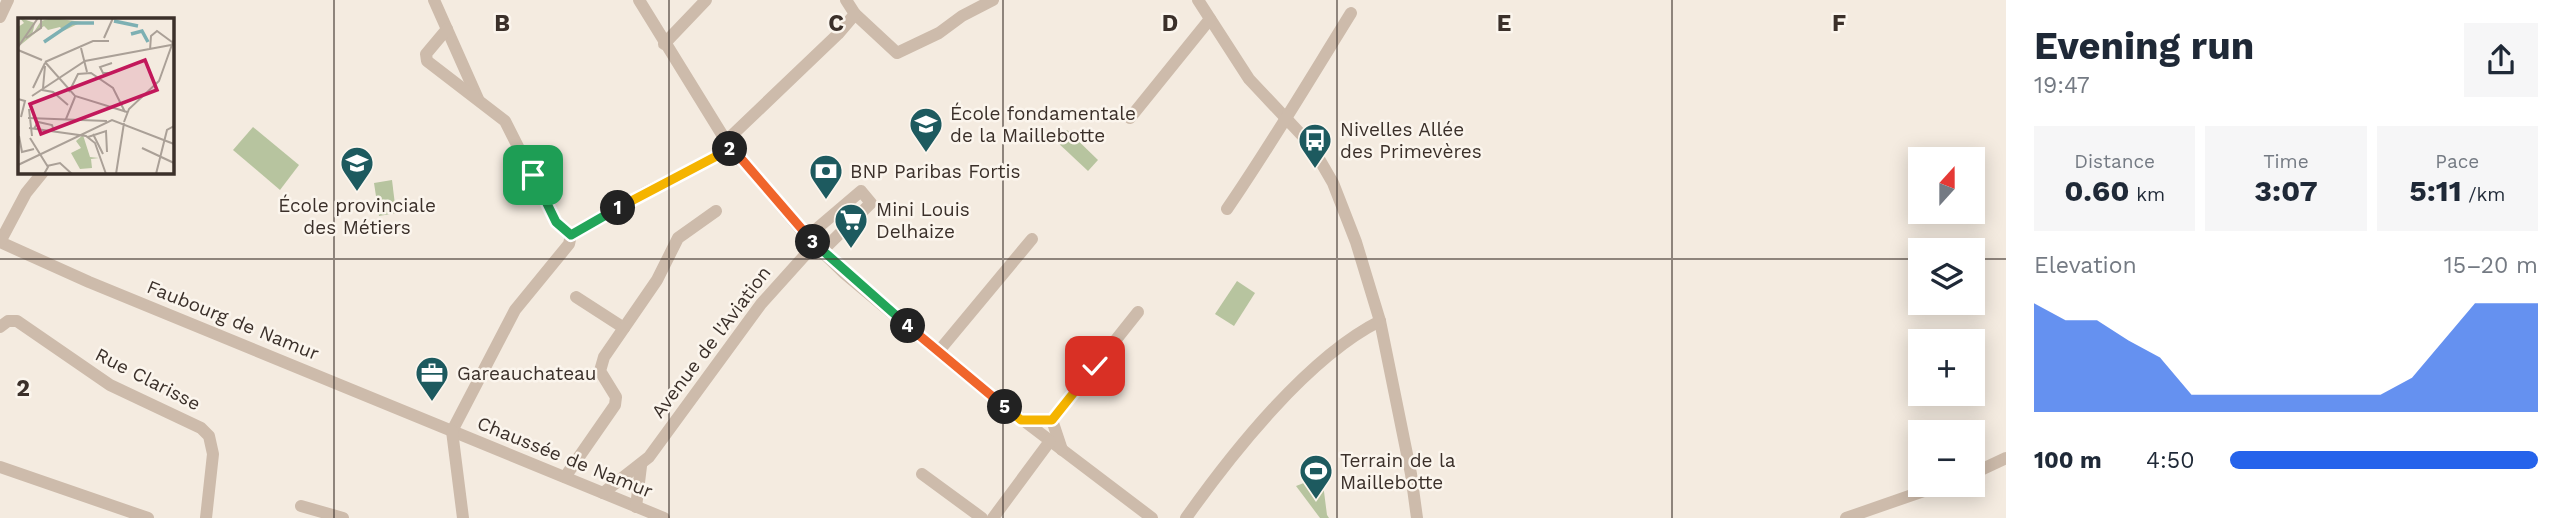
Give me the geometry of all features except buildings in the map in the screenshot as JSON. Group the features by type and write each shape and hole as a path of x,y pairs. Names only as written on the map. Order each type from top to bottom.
{"street":[{"path":"0,14 8,0"},
{"path":"434,0 478,99"},
{"path":"639,0 664,44 729,144 815,244 1021,420 1152,518"},
{"path":"664,44 706,0"},
{"path":"845,0 855,14 897,53 939,33 962,16 993,0"},
{"path":"1198,0 1249,79 1311,145 1333,183 1356,242 1380,321 1411,474 1417,518"},
{"path":"1227,209 1287,120 1351,13"},
{"path":"463,518 452,431 515,310 569,244 571,235 729,144 855,14"},
{"path":"1130,118 1210,19"},
{"path":"447,29 426,54 427,61 506,121 556,222 571,235"},
{"path":"0,242 26,193 42,173"},
{"path":"861,191 871,203 815,244 861,191"},
{"path":"565,477 615,405 616,397 603,378 600,366 657,280 678,238 716,211"},
{"path":"939,352 1032,239"},
{"name":"Faubourg de Namur","path":"0,242 89,282 452,431"},
{"name":"Avenue de l'Aviation","path":"603,493 641,466 761,304 815,244"},
{"path":"576,298 624,328"},
{"path":"1052,420 1138,312"},
{"name":"Rue Clarisse","path":"0,327 12,320 23,324 110,385 201,428 212,445 206,518"},
{"path":"1186,518 1241,446 1280,404 1338,348 1380,321"},
{"path":"1021,420 1052,420"},
{"path":"1052,420 1062,450"},
{"name":"Chaussée de Namur","path":"452,431 664,518"},
{"path":"993,518 1050,441"},
{"path":"1985,468 2006,458"},
{"name":"Avenue de l'Aviation","path":"635,507 641,466"},
{"path":"0,467 148,518"},
{"path":"922,474 982,518"},
{"path":"1846,518 1908,496"},
{"path":"301,506 343,518"}],"green space":[{"path":"253,127 299,165 280,190 233,150"},
{"path":"1067,130 1098,160 1088,171 1056,141"},
{"path":"392,180 396,213 379,216 374,183"},
{"path":"1237,281 1255,293 1234,326 1215,314"},
{"name":"Terrain de la Maillebotte","path":"1322,476 1329,518 1320,518 1296,486"}],"place":[{"name":"École fondamentale de la Maillebotte","path":"926,154"},
{"name":"Nivelles Allée des Primevères","path":"1315,170"},
{"name":"École provinciale des Métiers","path":"357,193"},
{"name":"BNP Paribas Fortis","path":"826,201"},
{"name":"Mini Louis Delhaize","path":"851,250"},
{"name":"Gareauchateau","path":"432,403"},
{"name":"Terrain de la Maillebotte","path":"1316,501"}],"route":[{"path":"533,175 556,222 571,235 646,192 732,148 807,237 845,274 1021,420 1052,420 1095,366"}]}
